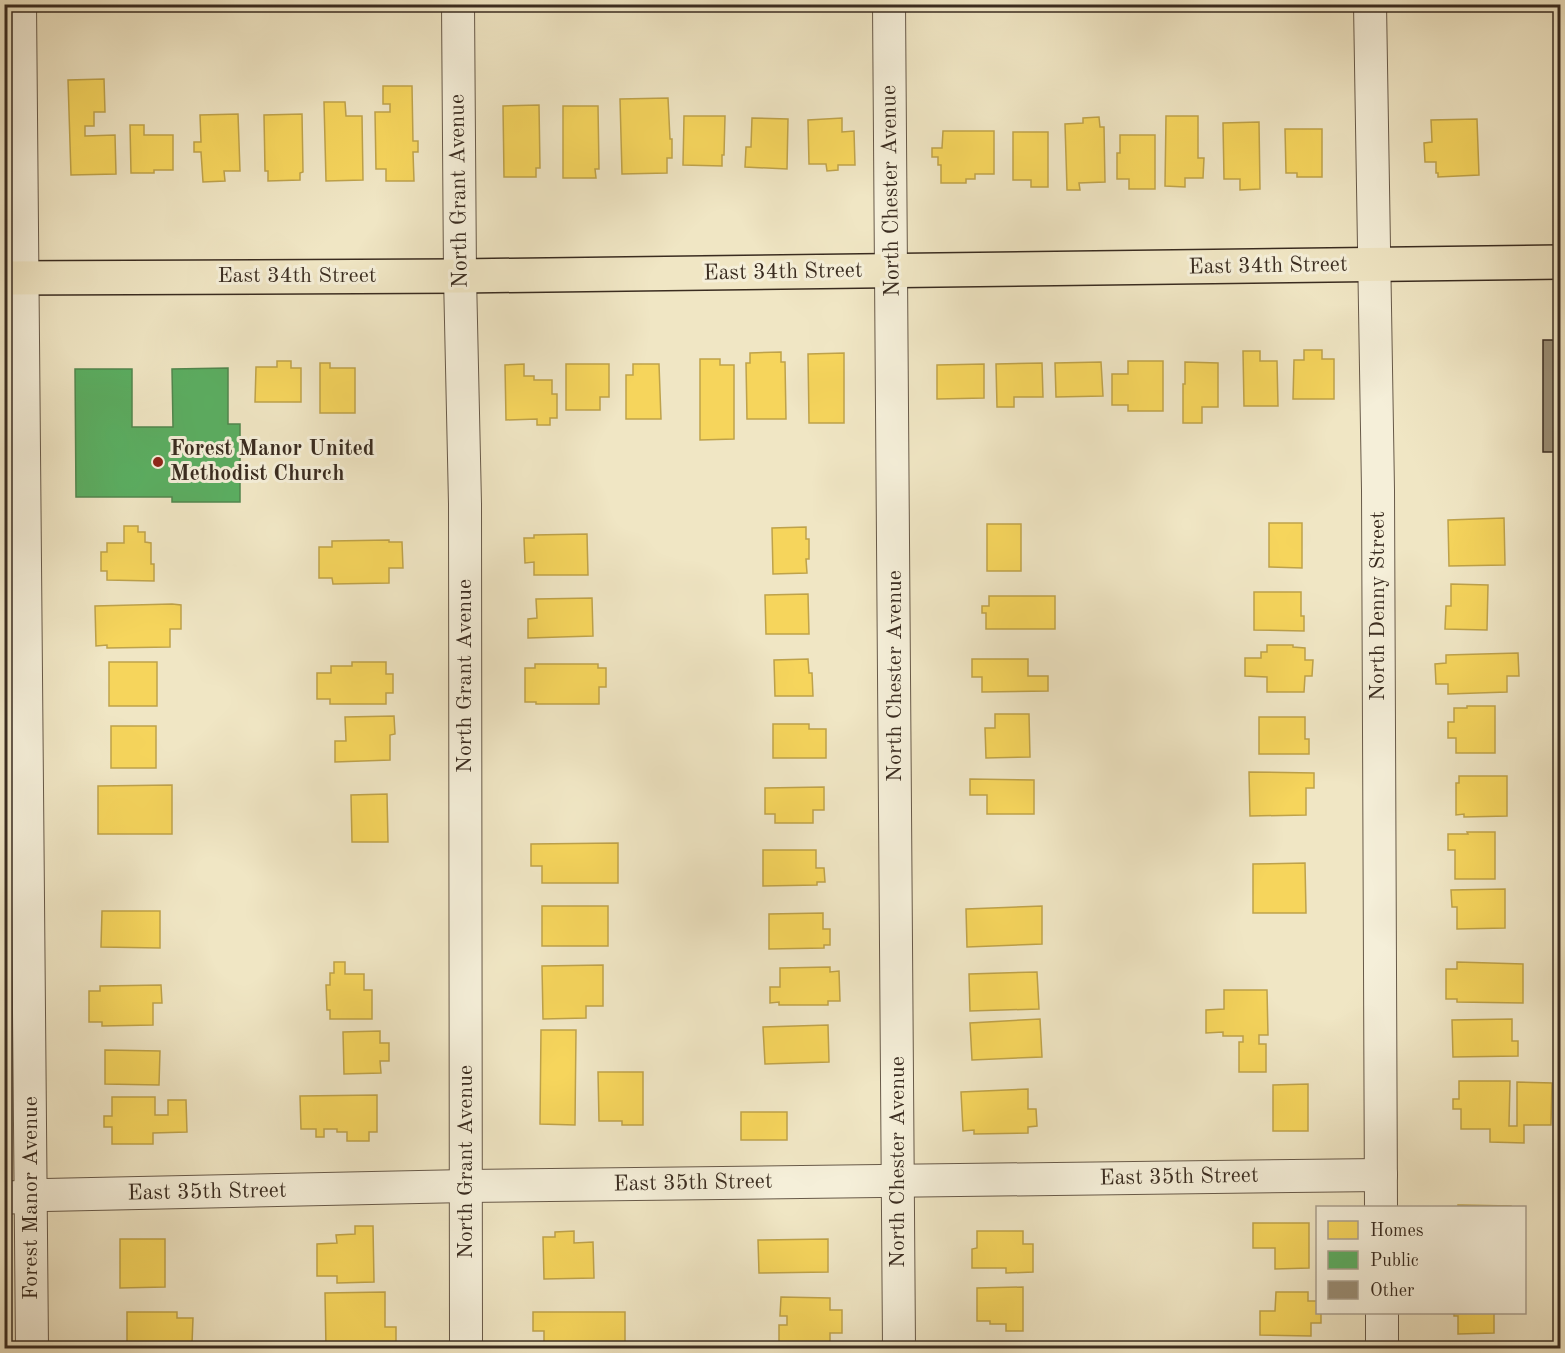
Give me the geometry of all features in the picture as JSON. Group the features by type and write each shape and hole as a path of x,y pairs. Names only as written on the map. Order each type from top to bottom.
{"main road":[{"name":"East 34th Street","path":"13,278 460,276 1560,262"}],"street":[{"name":"Forest Manor Avenue","path":"20,4 13,278 18,1198 32,1348"},
{"name":"North Grant Avenue","path":"458,4 460,276 465,504 466,1348"},
{"name":"North Chester Avenue","path":"889,4 899,1348"},
{"name":"North Denny Street","path":"1370,4 1378,490 1381,1206"},
{"name":"East 35th Street","path":"18,1198 45,1195 466,1186 1381,1175"},
{"path":"1382,1314 1382,1348"}],"building: Homes":[{"path":"89,4 184,4 184,8 89,8"},
{"path":"347,4 385,4 385,9 347,8"},
{"path":"538,4 577,4 578,7 538,8"},
{"path":"104,79 105,112 94,112 94,126 85,126 85,136 115,135 116,174 71,175 68,80"},
{"path":"383,86 412,86 413,141 418,141 418,152 413,152 414,181 386,181 386,169 376,169 375,112 390,112 390,104 383,104"},
{"path":"668,98 672,158 667,158 667,173 622,174 620,99"},
{"path":"324,102 345,102 346,116 362,116 363,180 326,181"},
{"path":"539,105 540,168 536,168 536,177 504,177 503,106"},
{"path":"563,106 598,106 599,169 595,169 596,178 563,178"},
{"path":"238,114 240,171 224,171 225,181 203,182 201,152 194,152 194,142 201,142 200,115"},
{"path":"302,114 303,172 300,173 300,180 268,181 268,171 265,171 264,115"},
{"path":"684,116 725,116 722,166 683,165"},
{"path":"1166,116 1198,116 1198,158 1204,158 1203,178 1185,178 1185,187 1165,186"},
{"path":"1099,117 1100,127 1104,127 1105,182 1079,183 1080,190 1067,190 1065,124 1083,123 1083,118"},
{"path":"752,118 788,119 787,169 745,167 746,147 751,147"},
{"path":"842,118 842,132 854,131 855,165 838,165 838,170 827,171 826,164 809,164 808,120"},
{"path":"1477,119 1479,175 1438,177 1436,162 1425,162 1424,143 1432,142 1431,120"},
{"path":"1259,122 1260,189 1240,190 1240,179 1224,179 1223,123"},
{"path":"130,125 144,125 144,135 173,135 173,170 131,173"},
{"path":"1285,129 1322,129 1322,177 1297,177 1297,173 1286,173"},
{"path":"943,131 994,131 994,174 975,174 975,179 966,179 966,183 941,183 941,165 938,165 938,157 932,157 932,148 942,148"},
{"path":"1013,132 1048,132 1048,187 1031,187 1031,180 1013,180"},
{"path":"1120,135 1155,135 1155,189 1129,189 1129,179 1117,179"},
{"path":"1304,350 1322,350 1322,359 1334,359 1334,399 1293,399 1294,360 1304,360"},
{"path":"1243,351 1260,351 1260,361 1277,361 1278,406 1244,406"},
{"path":"781,352 781,362 785,362 786,419 747,419 746,363 750,363 750,353"},
{"path":"844,353 844,423 809,423 808,354"},
{"path":"700,359 720,359 720,365 734,365 734,439 700,440"},
{"path":"277,361 291,361 291,368 301,368 301,402 255,402 256,367 277,367"},
{"path":"1128,361 1163,361 1163,411 1128,411 1128,405 1112,405 1112,374 1128,374"},
{"path":"1101,362 1103,396 1056,397 1055,363"},
{"path":"1185,362 1218,363 1218,407 1202,407 1202,423 1183,423"},
{"path":"320,363 330,363 330,368 355,368 355,413 320,413"},
{"path":"1042,363 1043,397 1014,397 1014,407 997,407 996,364"},
{"path":"524,364 524,376 534,376 534,380 552,380 552,394 557,394 557,418 550,418 550,425 537,425 537,419 506,420 505,365"},
{"path":"566,364 609,364 609,397 600,397 600,410 566,410"},
{"path":"633,364 659,364 661,419 626,419 626,375 633,375"},
{"path":"984,364 984,398 937,399 937,365"},
{"path":"1504,518 1505,565 1449,566 1448,520"},
{"path":"1269,523 1302,523 1302,568 1269,567"},
{"path":"987,524 1021,524 1021,571 987,571"},
{"path":"124,526 138,526 138,532 145,532 145,542 151,543 154,581 107,580 107,571 101,571 101,552 107,552 107,543 124,543"},
{"path":"806,527 806,539 809,539 809,559 806,559 807,573 773,574 772,528"},
{"path":"587,534 588,575 534,575 534,562 525,563 524,538 534,538 534,535"},
{"path":"389,540 389,542 402,542 403,568 389,568 389,583 333,584 332,578 319,578 319,547 332,547 332,541"},
{"path":"1451,584 1488,585 1487,630 1445,629 1446,606 1451,606"},
{"path":"1254,592 1301,592 1301,616 1304,616 1304,631 1254,630"},
{"path":"808,594 809,634 766,634 765,595"},
{"path":"989,596 1055,596 1055,629 986,629 986,613 982,613 982,606 989,606"},
{"path":"592,598 593,636 528,638 528,619 537,618 536,599"},
{"path":"181,605 181,629 170,629 170,647 107,648 107,645 96,646 95,606"},
{"path":"1267,645 1293,645 1293,647 1305,648 1305,660 1313,660 1312,676 1305,676 1304,692 1267,692 1267,677 1245,676 1245,658 1261,658 1261,652 1267,652"},
{"path":"1518,653 1519,676 1507,676 1507,692 1448,694 1448,684 1436,684 1435,664 1446,663 1446,655"},
{"path":"808,659 809,673 812,673 813,696 775,696 774,660"},
{"path":"972,659 1028,659 1028,676 1048,676 1048,691 982,692 982,677 972,677"},
{"path":"109,662 157,662 157,706 109,706"},
{"path":"352,662 386,662 386,674 393,674 393,693 386,693 386,704 330,704 330,699 317,699 317,673 331,673 331,666 352,666"},
{"path":"535,664 598,664 598,668 606,668 606,687 599,687 599,704 525,702 525,668 535,668"},
{"path":"1467,706 1495,706 1495,753 1456,753 1456,738 1448,738 1448,722 1454,722 1454,708 1467,708"},
{"path":"995,714 1029,714 1030,757 986,758 985,728 995,728"},
{"path":"394,716 395,734 390,735 390,760 335,762 335,741 346,741 345,717"},
{"path":"1259,717 1305,717 1305,739 1309,739 1309,754 1259,754"},
{"path":"773,724 809,724 809,729 826,729 826,758 773,758"},
{"path":"111,726 156,726 156,768 111,768"},
{"path":"1249,772 1314,773 1314,788 1306,788 1306,815 1250,816"},
{"path":"1459,776 1507,776 1507,816 1464,817 1464,814 1456,815 1456,783 1459,783"},
{"path":"970,779 1034,780 1034,814 987,814 987,795 970,795"},
{"path":"172,785 172,834 98,834 98,786"},
{"path":"824,787 824,810 813,810 813,823 775,823 775,814 765,814 765,788"},
{"path":"387,794 388,842 352,842 351,795"},
{"path":"1467,832 1495,832 1495,879 1455,879 1455,850 1448,850 1448,834 1468,834"},
{"path":"618,843 618,883 542,883 542,866 531,866 531,844"},
{"path":"763,850 816,850 816,868 824,868 825,882 817,882 817,885 763,886"},
{"path":"1305,863 1306,913 1253,913 1253,864"},
{"path":"1505,889 1505,928 1457,929 1457,907 1452,907 1451,890"},
{"path":"542,906 608,906 608,946 542,946"},
{"path":"1042,906 1042,944 967,947 966,909"},
{"path":"102,911 160,911 160,948 101,947"},
{"path":"823,913 823,929 830,929 830,945 824,945 824,948 769,949 769,914"},
{"path":"334,962 345,962 345,974 364,974 364,990 372,990 372,1019 330,1019 330,1010 327,1010 326,985 330,985 330,973 334,973"},
{"path":"1457,962 1523,964 1523,1003 1457,1002 1457,999 1446,999 1446,969 1457,969"},
{"path":"603,965 603,1006 586,1006 586,1018 543,1019 542,966"},
{"path":"830,967 830,972 839,971 840,1001 828,1001 828,1005 770,1003 770,987 780,987 780,968"},
{"path":"1037,972 1039,1009 970,1011 969,974"},
{"path":"161,985 162,1003 153,1003 153,1025 102,1026 102,1022 89,1022 89,991 100,991 100,986"},
{"path":"1224,990 1267,990 1268,1035 1259,1035 1259,1044 1266,1044 1266,1072 1239,1072 1239,1042 1243,1042 1243,1036 1223,1036 1223,1032 1206,1033 1206,1010 1224,1009"},
{"path":"1040,1019 1042,1057 972,1060 970,1023"},
{"path":"1512,1019 1512,1041 1518,1041 1518,1056 1453,1057 1452,1020"},
{"path":"828,1025 829,1062 765,1064 763,1027"},
{"path":"541,1030 576,1030 575,1125 540,1124"},
{"path":"380,1031 380,1043 389,1043 389,1061 380,1061 381,1073 344,1074 343,1032"},
{"path":"105,1050 160,1051 159,1085 105,1084"},
{"path":"598,1072 643,1072 643,1125 622,1125 622,1121 599,1121"},
{"path":"1459,1081 1510,1081 1509,1126 1517,1126 1517,1082 1552,1083 1551,1125 1524,1125 1524,1143 1490,1142 1490,1129 1461,1129 1461,1109 1453,1109 1453,1099 1459,1099"},
{"path":"1308,1084 1308,1131 1273,1131 1273,1085"},
{"path":"1028,1089 1028,1109 1036,1109 1037,1126 1028,1127 1028,1133 974,1134 974,1130 963,1131 961,1092"},
{"path":"377,1095 377,1132 369,1132 369,1141 347,1141 347,1132 337,1132 337,1129 324,1129 324,1137 316,1137 316,1129 301,1129 300,1096"},
{"path":"112,1097 155,1097 155,1115 168,1115 168,1100 186,1100 187,1132 153,1133 153,1144 112,1144 112,1127 104,1127 104,1116 112,1116"},
{"path":"741,1112 787,1112 787,1140 741,1140"},
{"path":"1458,1205 1511,1206 1458,1206"},
{"path":"1253,1223 1309,1223 1309,1268 1275,1269 1275,1248 1253,1248"},
{"path":"355,1226 373,1226 374,1282 337,1283 337,1276 317,1276 317,1244 337,1243 336,1235 355,1234"},
{"path":"574,1231 574,1243 593,1242 594,1278 544,1279 543,1237 555,1237 555,1232"},
{"path":"977,1231 1023,1231 1023,1244 1033,1244 1033,1272 1006,1273 1006,1268 972,1268 972,1249 977,1248"},
{"path":"120,1239 165,1239 165,1287 120,1288"},
{"path":"828,1239 828,1272 759,1273 758,1240"},
{"path":"1023,1287 1023,1331 1006,1331 1006,1324 977,1321 977,1288"},
{"path":"385,1292 385,1327 396,1327 396,1348 326,1348 325,1293"},
{"path":"1276,1292 1308,1292 1308,1301 1316,1301 1316,1314 1321,1314 1321,1323 1311,1323 1311,1336 1260,1335 1260,1311 1275,1311"},
{"path":"781,1297 830,1298 830,1310 842,1310 842,1333 830,1333 830,1347 779,1347 779,1325 787,1325 787,1316 780,1316"},
{"path":"127,1312 177,1312 177,1318 193,1318 192,1344 177,1344 177,1348 127,1348"},
{"path":"533,1312 625,1312 625,1348 544,1348 544,1331 533,1331"},
{"path":"1454,1314 1494,1314 1494,1333 1458,1334 1458,1316"}],"building: Public":[{"name":"Forest Manor United Methodist Church","path":"228,368 228,424 240,424 240,502 172,502 172,497 76,497 75,369 132,369 132,427 173,427 172,369"}],"building: Other":[{"path":"1543,340 1560,340 1560,452 1543,452"}],"place":[{"name":"Forest Manor United Methodist Church","path":"158,462"}]}
